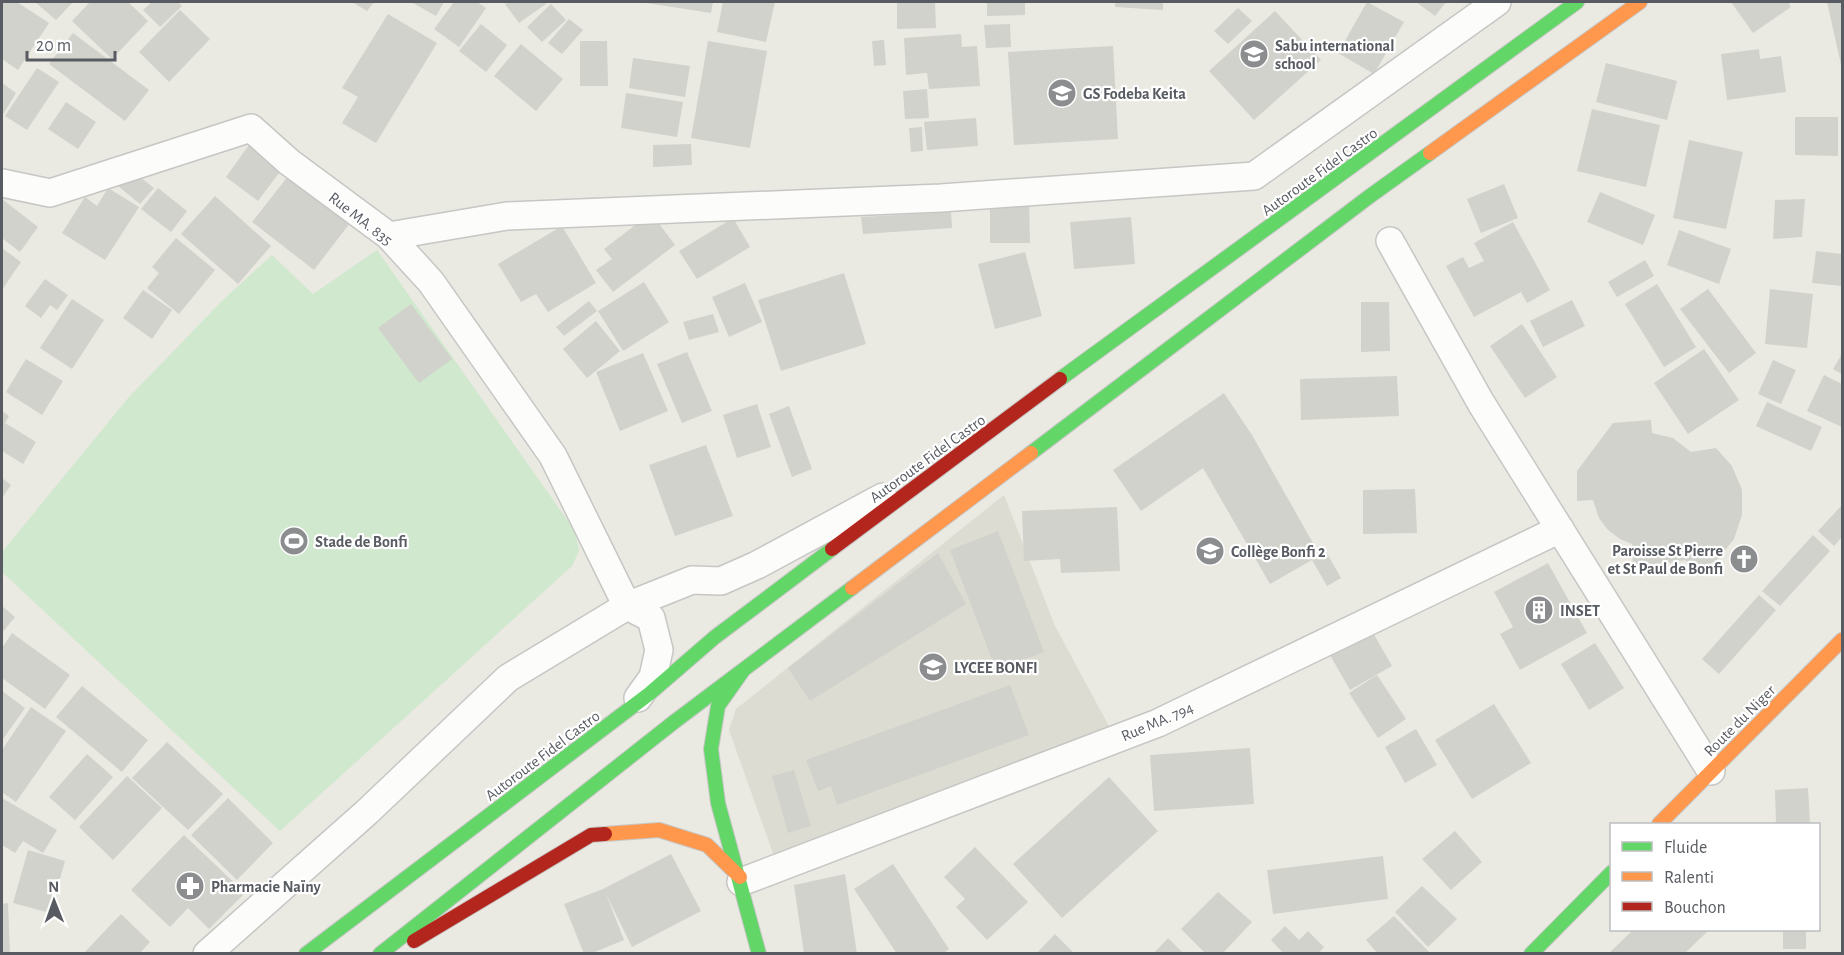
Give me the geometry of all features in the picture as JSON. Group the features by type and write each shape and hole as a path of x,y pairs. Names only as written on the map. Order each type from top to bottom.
{"main road":[{"name":"Autoroute Fidel Castro","path":"306,954 630,708 715,637 947,462 1577,2"},
{"path":"380,954 665,729 1395,177 1641,2"},
{"name":"Route du Niger","path":"1661,823 1842,640"},
{"path":"744,670 718,706 711,749 718,803 741,880 759,954"},
{"path":"393,954 591,835 659,830 707,845 741,880"},
{"path":"1531,954 1610,873"}],"street":[{"path":"389,236 507,216 941,198 1254,176 1299,141 1497,2"},
{"name":"Rue MA. 835","path":"2,183 50,193 251,128 289,162 389,236 431,282 553,456 627,606"},
{"path":"1390,241 1480,403 1712,771"},
{"path":"207,954 367,812 508,678 627,606 692,580 722,581 757,565 947,462"},
{"name":"Rue MA. 794","path":"741,880 1158,723 1560,529"},
{"path":"627,606 651,618 659,650 653,677 630,708"}],"shaded area":[{"name":"LYCEE BONFI","path":"1004,495 1055,626 1111,730 774,856 729,730 736,709"}],"green space":[{"name":"Stade de Bonfi","path":"377,250 575,531 579,551 572,566 280,831 2,572 2,552 129,397 223,300 272,255 313,294"}],"building":[{"path":"2,2 17,2 49,23 18,70 2,59"},
{"path":"35,2 73,2 56,20"},
{"path":"90,2 128,2 148,21 112,59 72,21"},
{"path":"152,2 178,2 182,6 160,27 143,10"},
{"path":"352,2 374,2 367,11"},
{"path":"411,2 444,2 436,16"},
{"path":"454,2 477,2 486,8 459,47 434,29"},
{"path":"544,2 546,4 519,23 505,4"},
{"path":"640,2 713,2 711,13"},
{"path":"723,2 775,2 766,42 717,32"},
{"path":"897,2 935,2 936,28 897,29"},
{"path":"987,2 1025,2 1025,15 987,16"},
{"path":"1115,2 1163,2 1163,10 1115,7"},
{"path":"1367,2 1404,22 1374,74 1338,53"},
{"path":"1416,2 1446,2 1435,16"},
{"path":"1731,2 1788,2 1791,7 1753,33"},
{"path":"1827,2 1842,2 1842,69"},
{"path":"551,4 566,20 542,42 527,27"},
{"path":"1238,8 1252,21 1228,44 1214,31"},
{"path":"180,10 210,39 169,82 139,52"},
{"path":"1275,11 1321,60 1254,120 1209,71"},
{"path":"388,14 437,43 376,143 342,123 358,97 342,88"},
{"path":"569,19 583,30 562,54 548,43"},
{"path":"481,24 507,45 486,72 459,51"},
{"path":"1010,24 1011,47 986,48 984,25"},
{"path":"73,33 149,90 125,121 49,64"},
{"path":"961,34 962,47 977,46 980,86 929,89 927,73 906,75 904,38"},
{"path":"884,40 886,65 874,66 872,41"},
{"path":"580,41 607,41 608,86 580,86"},
{"path":"708,41 767,51 750,148 691,138"},
{"path":"521,44 563,79 536,111 494,76"},
{"path":"1113,46 1118,139 1014,145 1008,52"},
{"path":"1759,49 1760,59 1781,56 1786,92 1727,100 1721,54"},
{"path":"633,58 690,66 685,97 629,88"},
{"path":"1606,63 1677,81 1667,120 1596,102"},
{"path":"37,68 59,82 27,130 5,116"},
{"path":"2,83 16,93 2,116"},
{"path":"927,89 929,118 905,119 903,91"},
{"path":"626,93 683,102 677,137 621,128"},
{"path":"66,102 96,122 78,149 48,129"},
{"path":"1592,109 1660,125 1646,187 1577,171"},
{"path":"1795,117 1838,117 1838,156 1795,155"},
{"path":"976,118 978,146 927,150 924,122"},
{"path":"922,127 923,151 911,152 909,128"},
{"path":"1689,140 1743,152 1726,229 1673,218"},
{"path":"691,144 692,165 653,167 653,145"},
{"path":"249,145 282,169 258,201 226,177"},
{"path":"131,170 154,188 140,204 118,186"},
{"path":"289,175 350,223 314,270 252,222"},
{"path":"1504,184 1518,218 1481,233 1467,199"},
{"path":"108,188 139,207 105,260 62,233 85,197 97,206"},
{"path":"158,188 187,211 171,232 141,209"},
{"path":"1600,192 1655,215 1643,245 1587,222"},
{"path":"215,196 271,246 238,284 181,234"},
{"path":"2,199 38,227 20,252 2,238"},
{"path":"1805,199 1802,237 1773,239 1775,200"},
{"path":"1029,200 1030,243 990,243 990,201"},
{"path":"951,212 952,228 863,234 861,217"},
{"path":"651,213 675,245 613,292 596,270 612,259 604,249"},
{"path":"1131,217 1135,264 1074,269 1070,222"},
{"path":"733,218 750,247 697,279 679,251"},
{"path":"1513,222 1550,290 1527,303 1521,292 1474,317 1446,266 1463,257 1469,268 1484,261 1474,243"},
{"path":"562,226 596,283 548,312 536,294 521,302 498,264"},
{"path":"1679,230 1731,249 1719,284 1667,265"},
{"path":"176,238 215,270 179,314 147,288 159,273 152,267"},
{"path":"2,248 21,262 2,290"},
{"path":"1816,251 1842,254 1842,286 1812,283"},
{"path":"1025,252 1042,316 995,329 978,264"},
{"path":"1645,260 1654,276 1617,297 1608,282"},
{"path":"844,273 866,344 781,371 758,300"},
{"path":"45,279 68,295 57,310 50,305 41,318 25,306"},
{"path":"644,282 669,322 623,351 598,311"},
{"path":"745,283 762,322 729,337 712,297"},
{"path":"1657,284 1696,347 1664,367 1625,304"},
{"path":"1708,289 1756,353 1729,373 1680,309"},
{"path":"1770,289 1813,294 1807,348 1765,344"},
{"path":"143,290 172,310 152,339 123,318"},
{"path":"72,299 104,320 72,369 40,348"},
{"path":"1572,300 1585,326 1543,347 1530,321"},
{"path":"589,301 597,311 564,336 556,327"},
{"path":"1361,302 1389,302 1390,351 1361,352"},
{"path":"411,304 452,359 419,383 378,328"},
{"path":"713,314 719,332 689,340 683,322"},
{"path":"596,321 620,351 587,378 563,349"},
{"path":"1522,324 1557,377 1525,398 1490,346"},
{"path":"1704,349 1739,400 1688,434 1654,383"},
{"path":"687,352 712,411 682,423 657,364"},
{"path":"643,353 668,411 620,431 596,372"},
{"path":"1842,354 1842,374 1833,369"},
{"path":"26,359 63,381 42,415 6,392"},
{"path":"1773,360 1796,370 1781,404 1758,394"},
{"path":"1824,375 1842,384 1842,427 1807,411"},
{"path":"1397,376 1399,416 1301,420 1300,379"},
{"path":"1224,393 1252,435 1318,552 1324,548 1341,578 1327,586 1312,560 1270,584 1203,468 1141,511 1113,470"},
{"path":"1767,402 1822,427 1811,451 1756,426"},
{"path":"757,404 771,447 737,458 723,415"},
{"path":"789,406 812,469 792,477 769,414"},
{"path":"2,411 9,416 5,423 36,442 23,464 2,451"},
{"path":"1651,420 1652,433 1673,438 1691,452 1716,448 1732,466 1742,490 1742,515 1734,539 1718,559 1696,572 1685,560 1633,570 1632,544 1608,530 1599,518 1593,500 1577,501 1577,471 1613,423"},
{"path":"706,445 733,516 675,536 649,465"},
{"path":"2,478 11,485 2,498"},
{"path":"1415,489 1417,533 1363,534 1363,490"},
{"path":"1842,505 1842,537 1834,546 1818,531"},
{"path":"1117,507 1120,571 1061,573 1060,559 1024,561 1022,511"},
{"path":"998,531 1044,652 996,670 950,550"},
{"path":"1813,535 1830,551 1780,606 1762,591"},
{"path":"938,553 966,604 810,701 788,668"},
{"name":"INSET","path":"1548,563 1587,633 1520,670 1500,634 1513,627 1494,592"},
{"path":"1759,595 1776,610 1719,674 1702,659"},
{"path":"2,606 15,617 2,633"},
{"path":"1372,631 1392,666 1350,690 1330,655"},
{"path":"12,633 70,675 45,709 2,678 2,648"},
{"path":"1595,643 1624,688 1589,710 1561,664"},
{"path":"1377,675 1406,719 1378,738 1349,693"},
{"path":"1010,685 1029,735 837,805 831,786 818,791 806,760"},
{"path":"82,686 148,740 122,772 56,717"},
{"path":"2,691 25,708 3,739 2,737"},
{"path":"1494,704 1531,763 1472,799 1435,740"},
{"path":"31,707 66,731 16,802 2,792 2,750"},
{"path":"1416,729 1437,765 1405,783 1385,747"},
{"path":"167,742 223,794 188,830 132,778"},
{"path":"1250,748 1254,804 1154,811 1150,755"},
{"path":"87,754 113,777 75,820 49,797"},
{"path":"794,770 811,826 788,833 772,776"},
{"path":"127,776 162,808 113,860 79,827"},
{"path":"1109,777 1158,831 1062,918 1013,864"},
{"path":"1808,788 1810,823 1776,823 1775,790"},
{"path":"2,798 57,830 43,853 23,841 15,853 2,845"},
{"path":"228,798 273,843 237,880 191,835"},
{"path":"1455,831 1482,862 1451,890 1422,859"},
{"path":"184,835 245,893 209,929 188,908 170,927 131,890"},
{"path":"975,847 1028,902 987,940 956,907 965,899 944,877"},
{"path":"28,850 65,861 50,913 13,903"},
{"path":"671,854 701,911 632,947 606,894 624,940 590,954 584,954 564,904 603,889"},
{"path":"1383,856 1388,899 1273,914 1267,870"},
{"path":"893,864 949,949 942,954 897,954 854,889"},
{"path":"845,874 857,954 804,954 794,885"},
{"path":"1422,886 1457,919 1428,947 1395,912"},
{"path":"1218,892 1252,922 1222,954 1206,954 1181,929"},
{"path":"8,903 10,954 2,954 2,904"},
{"path":"121,914 150,942 139,954 83,954"},
{"path":"1394,916 1429,952 1378,954 1366,940"},
{"path":"1285,926 1299,940 1308,931 1324,947 1318,954 1284,954 1271,940"},
{"path":"1632,931 1708,931 1684,954 1608,954"},
{"path":"1783,931 1806,931 1806,949 1783,949"},
{"path":"1055,934 1075,954 1036,954"},
{"path":"1168,938 1184,954 1153,954"}],"traffic: fast":[{"path":"1060,379 1577,2"},
{"path":"1031,453 1430,153"},
{"path":"306,954 649,694 715,637 832,549"},
{"path":"380,954 674,722 852,588"},
{"path":"742,672 718,706 711,749 718,803 759,954"},
{"path":"1531,954 1610,874"}],"traffic: slow":[{"path":"1430,153 1640,2"},
{"path":"852,588 1031,453"},
{"path":"1660,823 1842,640"},
{"path":"605,834 659,830 707,845 740,877"}],"traffic: jam":[{"path":"832,549 1060,379"},
{"path":"414,941 591,835 605,834"}],"place":[{"name":"Sabu international school","path":"1254,54"},
{"name":"GS Fodeba Keita","path":"1062,93"},
{"name":"Stade de Bonfi","path":"294,541"},
{"name":"Collège Bonfi 2","path":"1210,551"},
{"name":"Paroisse St Pierre et St Paul de Bonfi","path":"1744,559"},
{"name":"INSET","path":"1539,610"},
{"name":"LYCEE BONFI","path":"933,667"},
{"name":"Pharmacie Naïny","path":"190,886"}]}
